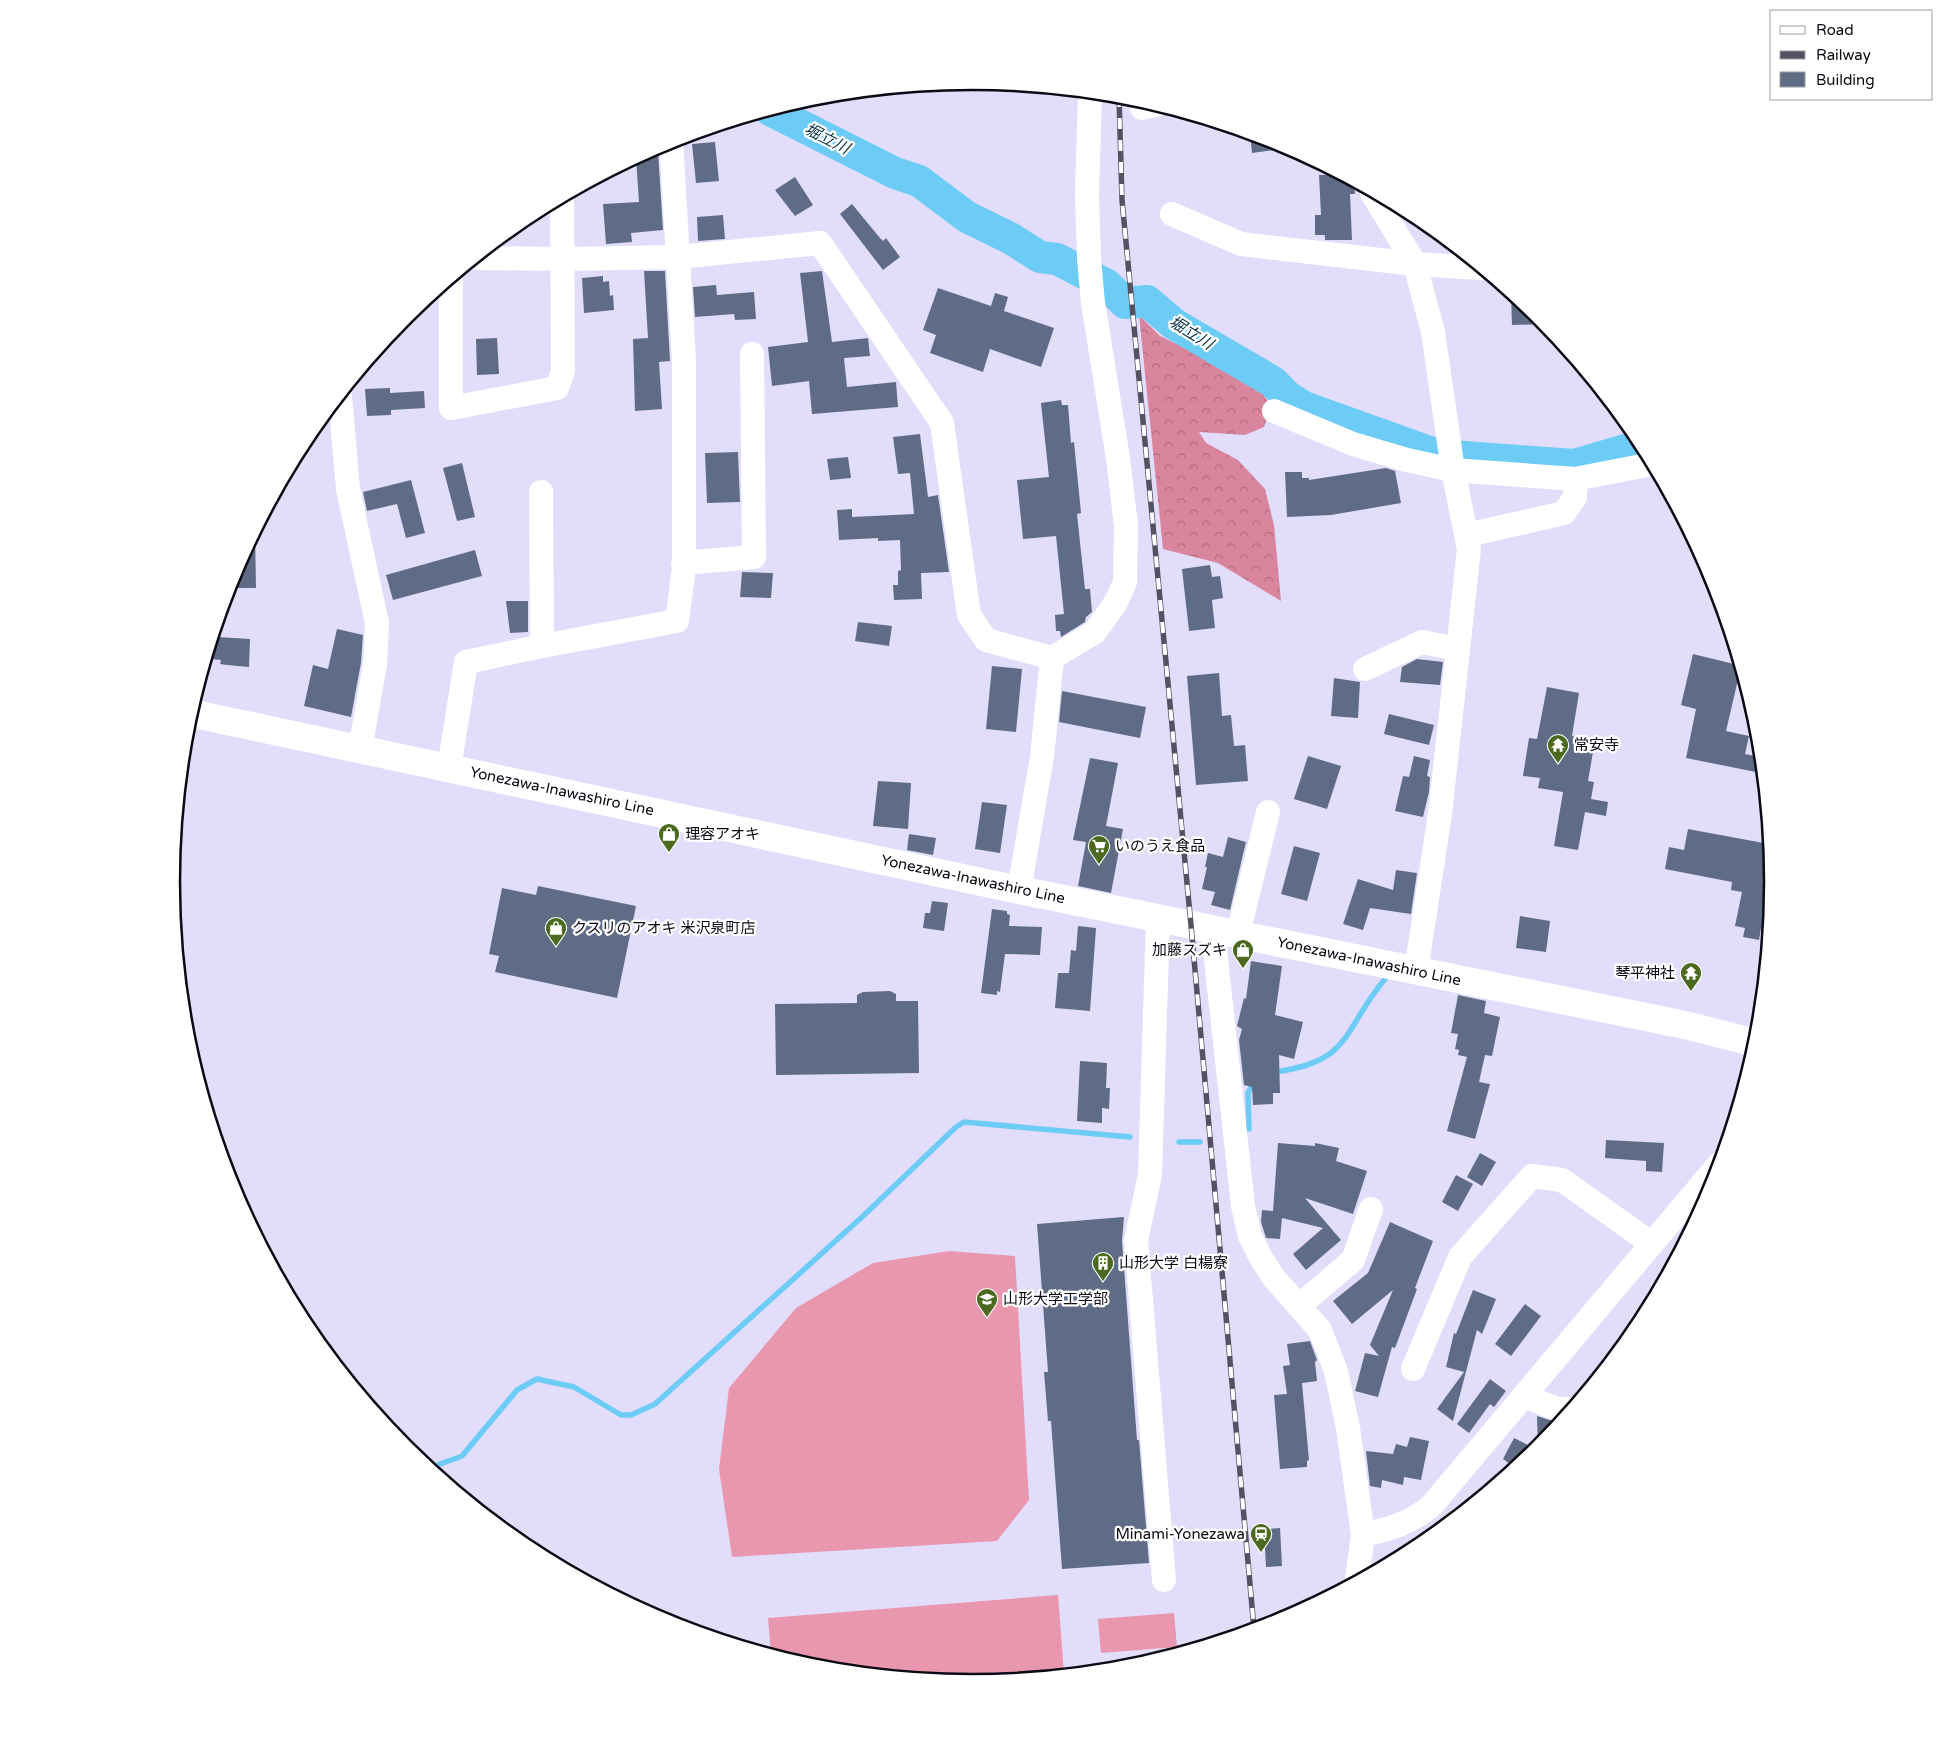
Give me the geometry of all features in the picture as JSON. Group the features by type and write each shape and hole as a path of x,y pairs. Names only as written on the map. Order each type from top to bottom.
{"main road":[{"name":"Yonezawa-Inawashiro Line","path":"198,715 1019,890 1685,1025 1747,1041"}],"street":[{"path":"484,258 678,257 820,243 942,423 969,614 986,640 1052,658 1094,632 1116,602 1125,582 1126,526 1118,458 1093,303 1089,260 1087,194 1090,99"},
{"path":"449,768 466,662 677,621 684,563 684,360 672,149"},
{"path":"1377,202 1415,264 1433,332 1453,466 1467,535 1469,560 1457,649 1440,814 1416,971"},
{"path":"451,285 451,408 557,388 563,371 564,259 562,204"},
{"path":"1172,214 1241,244 1415,264 1470,267"},
{"path":"684,563 754,557 752,354"},
{"path":"341,403 348,489 377,623 375,665 360,749"},
{"path":"1274,411 1353,444 1407,460 1575,479 1644,465"},
{"path":"1467,535 1564,513 1575,498 1575,479"},
{"path":"541,492 542,646"},
{"path":"1365,669 1422,642 1457,649"},
{"path":"1019,890 1042,757 1052,658"},
{"path":"1268,812 1227,932 1215,950 1243,1206 1250,1236 1261,1258 1274,1278 1320,1330 1336,1371 1348,1428 1363,1535 1358,1573"},
{"path":"1158,918 1150,1175 1136,1240 1164,1580"},
{"path":"1413,1368 1460,1257 1532,1176 1562,1180 1652,1244"},
{"path":"1363,1535 1395,1528 1418,1517 1432,1505 1704,1182"},
{"path":"1299,1306 1353,1260 1371,1209"},
{"path":"1524,1396 1562,1409"}],"shaded area":[{"path":"949,1251 1015,1256 1029,1500 997,1541 732,1557 719,1469 729,1388 796,1308 873,1263"},
{"path":"1058,1595 1064,1668 972,1674 868,1667 817,1659 770,1648 768,1618"},
{"path":"1174,1613 1177,1647 1101,1653 1098,1619"}],"green space":[{"path":"1139,315 1160,336 1256,382 1271,407 1264,427 1245,435 1199,432 1206,443 1238,460 1265,489 1274,525 1281,601 1218,563 1163,549"}],"building":[{"path":"1251,141 1275,150 1252,153"},
{"path":"715,142 719,181 696,183 692,144"},
{"path":"658,155 663,230 631,233 632,242 606,244 603,204 639,202 636,165"},
{"path":"1319,175 1328,175 1355,189 1355,194 1350,194 1352,240 1325,240 1325,235 1315,235 1315,215 1321,215"},
{"path":"795,177 813,205 795,216 775,190"},
{"path":"852,204 883,241 886,238 900,257 883,270 840,214"},
{"path":"723,215 725,239 698,241 697,217"},
{"path":"644,271 665,271 670,361 659,362 662,409 635,411 633,339 648,338"},
{"path":"822,271 832,342 868,338 870,356 844,358 847,387 896,382 898,407 812,414 809,381 772,386 768,347 808,342 800,273"},
{"path":"603,276 603,282 609,281 610,296 613,295 614,310 584,313 582,278"},
{"path":"716,285 717,295 754,292 756,319 735,320 734,314 695,317 693,287"},
{"path":"938,288 991,306 995,293 1008,297 1004,311 1054,328 1041,367 990,349 983,372 930,353 936,335 923,330"},
{"path":"1511,303 1534,324 1512,325"},
{"path":"497,338 499,374 477,375 476,339"},
{"path":"390,388 390,393 424,391 425,408 391,410 391,415 367,416 365,389"},
{"path":"1061,400 1062,405 1068,405 1071,443 1074,442 1081,513 1077,514 1085,589 1090,589 1092,612 1086,617 1085,622 1061,637 1060,631 1056,631 1055,615 1064,614 1056,536 1023,539 1017,480 1049,477 1041,403"},
{"path":"920,434 928,497 938,495 949,572 921,573 922,599 894,600 893,585 898,585 898,571 901,570 900,540 878,541 878,538 839,540 837,510 852,509 852,517 914,514 910,473 898,474 893,437"},
{"path":"738,452 740,502 707,503 705,453"},
{"path":"848,457 851,478 830,480 827,459"},
{"path":"462,463 475,517 457,521 443,468"},
{"path":"1386,468 1395,471 1401,503 1331,515 1287,517 1285,472 1302,472 1302,478 1309,478 1309,480"},
{"path":"411,480 425,533 406,538 397,504 367,511 363,492"},
{"path":"255,545 256,588 237,588"},
{"path":"475,550 482,576 393,600 386,575"},
{"path":"1210,565 1212,577 1220,576 1223,598 1212,600 1215,628 1189,631 1182,569"},
{"path":"742,572 773,573 771,598 740,597"},
{"path":"506,601 528,601 528,632 510,633"},
{"path":"858,622 892,626 889,646 855,641"},
{"path":"337,629 363,635 361,663 351,717 304,706 313,665 328,669"},
{"path":"219,637 250,639 249,667 220,664 221,660 212,659"},
{"path":"1693,654 1733,664 1738,681 1726,731 1749,736 1745,754 1753,756 1756,772 1686,758 1696,709 1681,705"},
{"path":"1417,659 1443,662 1440,685 1400,682 1402,667"},
{"path":"992,666 1022,669 1016,732 986,729"},
{"path":"1219,673 1222,716 1231,715 1234,746 1245,745 1248,781 1196,785 1187,676"},
{"path":"1334,678 1360,682 1358,718 1331,716"},
{"name":"常安寺","path":"1547,687 1579,693 1572,736 1584,739 1581,750 1593,752 1588,781 1594,782 1591,799 1608,802 1606,816 1585,812 1578,850 1554,846 1563,792 1538,788 1540,778 1523,776 1529,738 1537,739"},
{"path":"1062,691 1146,707 1140,738 1059,722"},
{"path":"1389,714 1434,725 1429,745 1384,734"},
{"path":"1308,756 1341,766 1327,809 1294,799"},
{"path":"1414,756 1430,760 1427,776 1430,777 1429,792 1423,817 1395,811 1403,776 1409,777"},
{"path":"1090,758 1118,763 1106,826 1123,829 1111,893 1078,886 1086,842 1073,840"},
{"path":"878,781 911,783 908,829 873,826"},
{"path":"982,802 1007,805 1000,853 975,849"},
{"path":"1688,829 1762,843 1764,882 1762,928 1759,940 1743,937 1745,928 1735,926 1742,892 1731,890 1732,882 1665,869 1669,847 1684,850"},
{"path":"909,834 936,838 933,855 907,850"},
{"path":"1228,837 1246,842 1230,910 1211,905 1215,892 1202,889 1208,853 1223,857"},
{"path":"1294,846 1320,853 1307,901 1281,894"},
{"path":"1396,870 1417,873 1411,914 1370,908 1363,930 1343,924 1358,879 1393,890"},
{"name":"クスリのアオキ 米沢泉町店","path":"538,886 636,906 617,998 495,972 499,956 489,954 502,888 536,895"},
{"path":"932,901 948,903 944,931 923,928 925,913 930,913"},
{"path":"992,909 1007,911 1007,914 1010,915 1009,926 1042,927 1040,955 1005,954 1000,992 997,991 997,995 981,993"},
{"path":"1520,916 1550,921 1546,952 1516,948"},
{"path":"1078,926 1096,928 1090,1011 1055,1008 1058,973 1069,973 1071,950 1076,951"},
{"path":"1251,961 1282,966 1275,1015 1303,1022 1294,1059 1279,1055 1280,1093 1273,1093 1273,1104 1253,1105 1252,1087 1244,1085 1239,1040 1242,1029 1237,1026 1244,998 1246,999"},
{"path":"890,991 896,994 896,1001 918,1001 919,1073 776,1075 775,1004 857,1003 857,995 863,992"},
{"path":"1458,995 1486,1001 1484,1013 1500,1017 1492,1056 1485,1055 1479,1082 1490,1084 1475,1139 1447,1131 1467,1057 1458,1055 1459,1050 1455,1049 1458,1034 1451,1033"},
{"path":"1080,1061 1107,1063 1106,1088 1110,1088 1109,1109 1102,1108 1102,1123 1077,1121"},
{"path":"1606,1140 1664,1143 1662,1172 1646,1171 1646,1161 1605,1158"},
{"path":"1278,1143 1315,1146 1315,1143 1339,1148 1336,1161 1367,1171 1353,1214 1305,1198 1341,1240 1306,1270 1293,1254 1323,1228 1282,1218 1280,1239 1266,1238 1261,1222 1262,1210 1273,1211"},
{"path":"1480,1153 1496,1162 1482,1186 1467,1177"},
{"path":"1456,1175 1473,1184 1458,1211 1442,1202"},
{"path":"1124,1217 1122,1241 1137,1440 1139,1440 1149,1563 1062,1569 1051,1421 1048,1421 1044,1372 1048,1372 1037,1224"},
{"path":"1390,1222 1433,1241 1395,1348 1392,1347 1378,1397 1355,1391 1365,1353 1379,1356 1370,1345 1393,1290 1352,1324 1333,1301 1368,1273"},
{"path":"1473,1290 1496,1299 1482,1334 1477,1330 1453,1421 1437,1409 1464,1372 1446,1367 1454,1333 1456,1334"},
{"path":"1525,1304 1541,1316 1511,1356 1495,1344"},
{"path":"1310,1341 1317,1360 1315,1362 1317,1381 1302,1383 1309,1460 1307,1461 1307,1467 1280,1469 1274,1395 1287,1394 1283,1366 1290,1365 1287,1344"},
{"path":"1490,1379 1506,1391 1494,1407 1490,1404 1469,1433 1457,1424"},
{"path":"1537,1416 1552,1421 1538,1436"},
{"path":"1410,1437 1429,1441 1421,1480 1404,1477 1403,1485 1382,1480 1381,1488 1370,1486 1366,1451 1393,1454 1396,1444 1407,1447"},
{"path":"1514,1438 1528,1445 1509,1463 1503,1459"},
{"path":"1280,1528 1282,1566 1266,1567 1264,1529"}],"waterway":[{"name":"堀立川","path":"778,114 895,173 919,181 967,217 1010,238 1040,257 1057,259 1107,285 1125,303 1147,301 1174,324 1273,382 1288,397 1304,407 1438,455 1574,465 1633,448"},
{"path":"1274,1072 1300,1067 1319,1060 1332,1052 1343,1041 1385,979"},
{"path":"1249,1129 1248,1093 1255,1080"},
{"path":"436,1465 462,1456 517,1390 537,1379 574,1387 621,1415 631,1415 655,1404 862,1217 956,1127 964,1122 1130,1137"},
{"path":"1179,1142 1200,1142"}],"railway":[{"path":"1119,104 1122,200 1191,925 1253,1622"}],"place":[{"name":"常安寺","path":"1558,764"},
{"name":"理容アオキ","path":"669,853"},
{"name":"いのうえ食品","path":"1099,865"},
{"name":"クスリのアオキ 米沢泉町店","path":"556,947"},
{"name":"加藤スズキ","path":"1243,969"},
{"name":"琴平神社","path":"1691,992"},
{"name":"山形大学 白楊寮","path":"1103,1282"},
{"name":"山形大学工学部","path":"987,1318"},
{"name":"Minami-Yonezawa","path":"1261,1553"}]}
